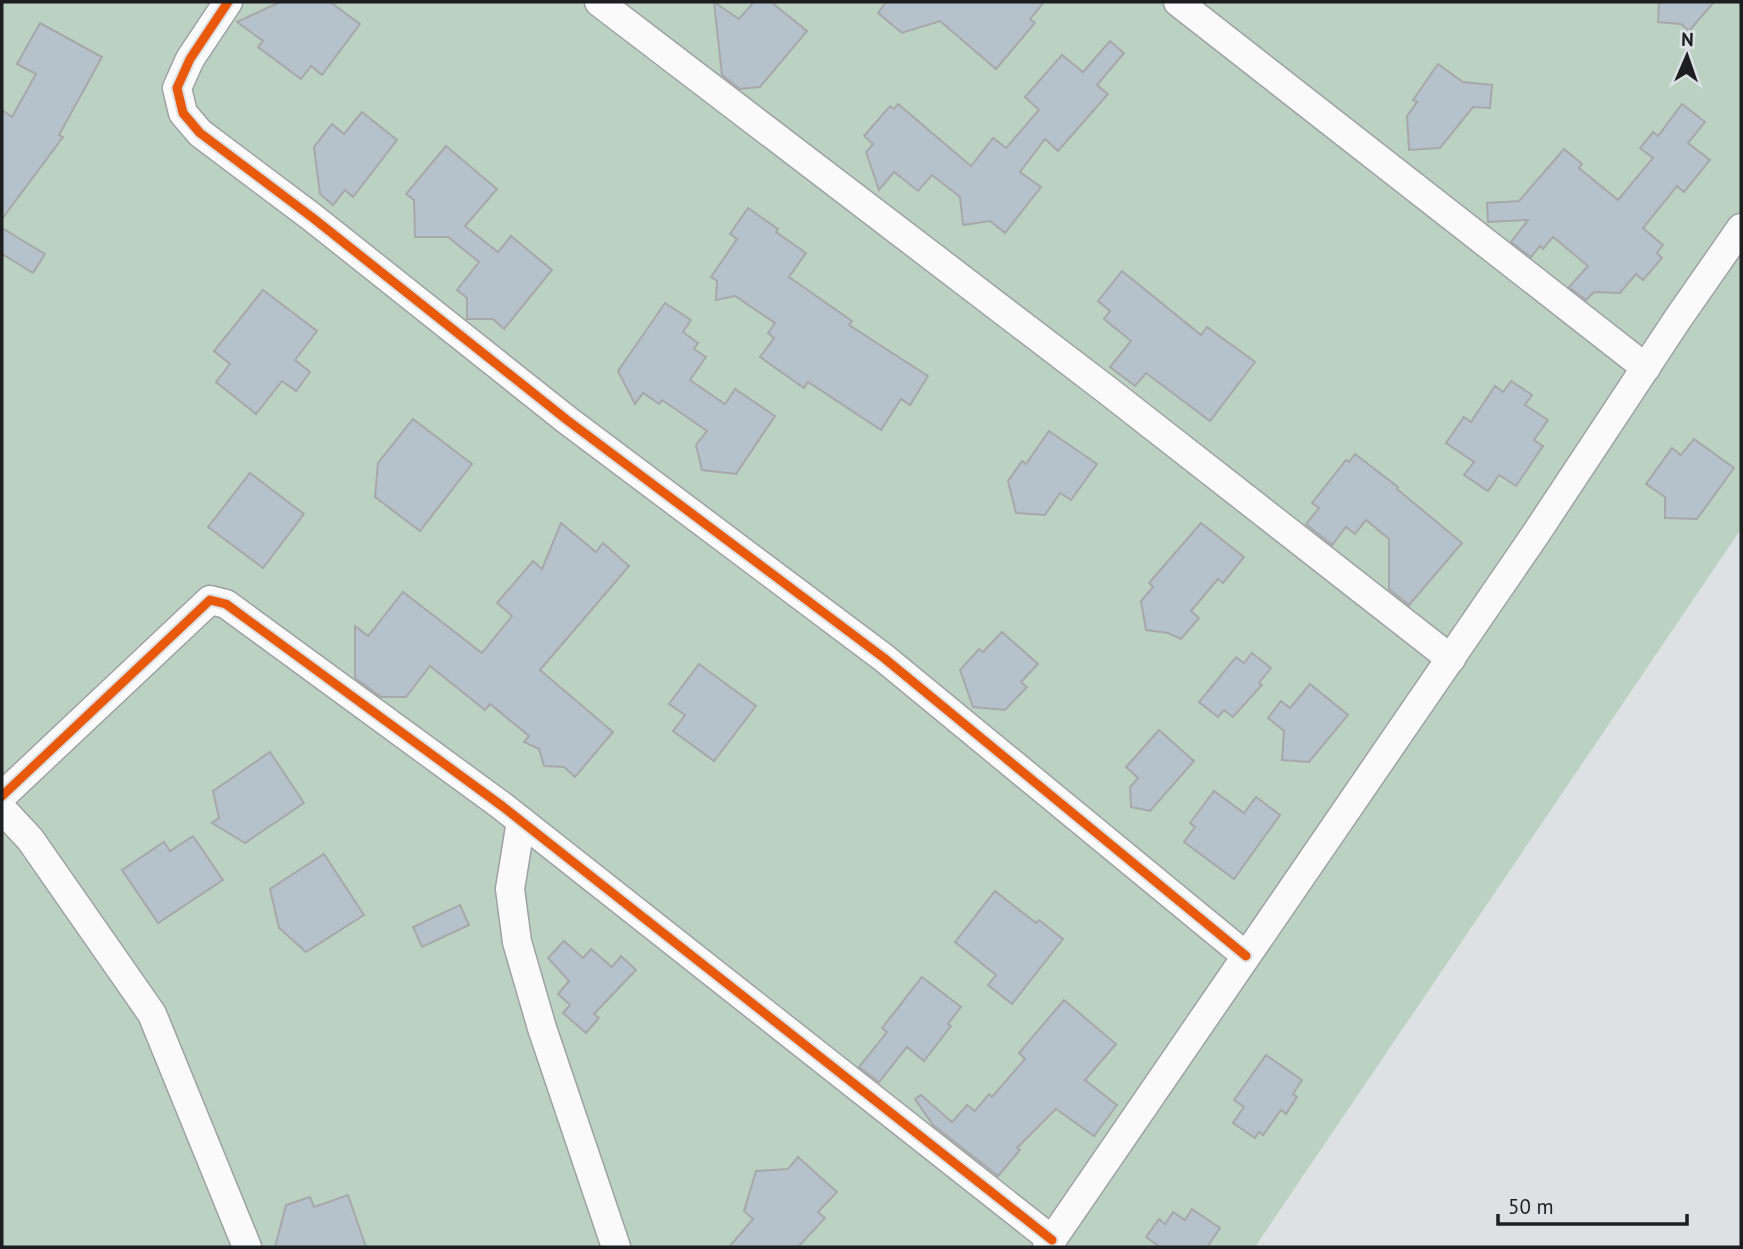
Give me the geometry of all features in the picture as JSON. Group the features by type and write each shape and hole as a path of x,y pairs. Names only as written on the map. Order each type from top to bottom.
{"street":[{"path":"228,2 190,59 177,88 183,113 200,133 313,218 567,420 884,658 1246,956"},
{"path":"599,2 1107,390 1451,659"},
{"path":"1178,2 1646,368"},
{"path":"2,796 210,600 226,604 522,821 1049,1244 1451,659 1741,228"},
{"path":"2,809 30,839 152,1013 247,1247"},
{"path":"522,821 510,889 517,942 542,1028 616,1247"}],"green space":[{"path":"2,2 1741,2 1741,529 1255,1247 2,1247"}],"building":[{"path":"280,2 330,2 360,24 322,75 311,66 301,79 258,47 263,41 237,22"},
{"path":"714,2 739,19 754,2 771,2 807,31 760,87 740,89 722,75"},
{"path":"886,2 1044,2 1030,19 1035,23 996,69 940,21 902,33 878,13"},
{"path":"1659,2 1714,2 1689,31 1681,24 1658,22"},
{"path":"40,23 102,57 59,135 63,137 2,219 2,110 12,117 36,74 17,64"},
{"path":"1110,41 1124,53 1097,85 1108,94 1058,151 1045,139 1020,172 1041,187 1005,233 990,221 963,225 960,197 932,175 918,191 894,172 879,190 866,152 873,144 864,136 890,106 894,109 898,104 971,166 993,138 1006,148 1039,110 1025,97 1062,55 1083,72"},
{"path":"1438,64 1463,82 1492,85 1490,108 1473,107 1440,148 1409,150 1407,116 1417,102 1413,100"},
{"path":"1682,104 1705,122 1688,143 1710,160 1684,192 1677,186 1643,228 1663,245 1657,253 1662,258 1643,280 1636,274 1620,293 1594,292 1586,300 1569,287 1588,266 1553,237 1543,249 1540,246 1531,257 1511,242 1528,220 1488,222 1487,203 1519,201 1564,149 1582,164 1579,168 1618,200 1653,158 1640,148 1653,132 1658,136"},
{"path":"362,112 397,140 353,197 345,190 333,205 320,194 314,147 332,124 344,134"},
{"path":"446,146 497,189 465,226 498,252 511,236 552,270 504,329 493,319 467,319 467,298 457,290 479,262 448,237 415,237 414,200 406,194"},
{"path":"748,208 806,253 789,277 852,321 849,325 928,376 910,405 901,399 881,430 808,382 804,388 760,357 774,338 768,333 775,323 735,296 716,300 717,281 711,277 737,239 730,234"},
{"path":"2,228 45,254 33,273 2,254"},
{"path":"1122,271 1201,335 1207,327 1255,362 1210,421 1146,373 1135,386 1110,367 1131,341 1104,319 1110,311 1098,301"},
{"path":"263,290 317,331 295,360 310,372 296,391 282,381 256,414 216,382 230,364 214,351"},
{"path":"665,303 691,320 683,332 698,343 694,349 706,357 690,380 725,404 735,389 775,416 736,474 702,470 696,445 707,431 662,400 659,404 643,393 635,404 618,371"},
{"path":"1511,381 1532,395 1525,405 1548,420 1534,440 1543,446 1516,486 1499,475 1488,491 1464,475 1474,462 1446,443 1464,417 1471,422 1495,386 1503,392"},
{"path":"413,419 472,464 420,531 375,497 378,463"},
{"path":"1049,431 1097,464 1071,500 1060,493 1045,515 1016,513 1008,481 1022,461 1026,464"},
{"path":"1694,439 1734,468 1697,519 1665,518 1665,497 1646,484 1672,448 1681,455"},
{"path":"1355,454 1398,487 1397,489 1462,543 1409,605 1389,589 1389,539 1366,520 1355,534 1346,527 1332,545 1306,524 1319,508 1312,503 1346,460 1349,462"},
{"path":"250,473 304,514 263,568 208,527"},
{"path":"561,523 596,552 603,543 629,566 540,670 613,732 575,777 564,767 544,766 539,749 524,742 529,736 490,704 485,710 430,666 406,697 381,697 355,678 355,626 368,636 403,592 482,653 512,616 497,603 533,561 542,569"},
{"path":"1201,523 1244,557 1223,583 1218,579 1191,611 1199,618 1181,639 1168,633 1146,630 1141,601 1153,587 1149,583"},
{"path":"1002,632 1038,664 1021,682 1027,687 1005,710 973,707 960,670 979,649 983,652"},
{"path":"1252,653 1271,668 1259,683 1262,685 1233,717 1224,710 1218,717 1199,702 1236,657 1244,663"},
{"path":"699,664 756,706 714,761 673,731 685,715 669,704"},
{"path":"1310,684 1348,715 1309,762 1282,760 1284,731 1268,718 1281,701 1290,708"},
{"path":"1159,730 1194,761 1150,811 1131,807 1130,787 1138,778 1126,767"},
{"path":"270,752 304,803 245,843 212,823 219,818 213,791"},
{"path":"1214,791 1244,813 1256,797 1280,815 1234,879 1184,842 1195,827 1190,823"},
{"path":"193,836 223,880 158,923 122,870 164,842 170,851"},
{"path":"324,854 364,915 306,952 279,928 270,889"},
{"path":"995,891 1036,923 1039,920 1063,939 1012,1004 988,985 996,975 955,942"},
{"path":"460,905 469,925 422,947 413,927"},
{"path":"564,941 583,958 591,949 612,967 621,956 636,970 594,1014 599,1018 586,1033 563,1013 570,1005 558,994 569,981 548,958"},
{"path":"922,977 961,1007 948,1024 951,1026 924,1061 907,1047 879,1082 859,1067 887,1032 882,1028"},
{"path":"1064,1000 1116,1044 1085,1080 1117,1105 1094,1136 1056,1109 1017,1148 1020,1150 998,1176 933,1125 915,1099 921,1095 952,1122 967,1105 975,1111 989,1094 992,1097 1025,1059 1019,1053"},
{"path":"1266,1055 1302,1080 1293,1094 1297,1097 1286,1114 1281,1110 1263,1135 1259,1132 1255,1138 1233,1123 1244,1107 1234,1100"},
{"path":"798,1157 837,1192 818,1212 825,1218 798,1247 729,1247 753,1219 744,1211 756,1171 788,1169"},
{"path":"348,1195 366,1247 275,1247 286,1205 310,1197 314,1207"},
{"path":"1192,1209 1220,1228 1207,1247 1160,1247 1146,1237 1159,1219 1165,1224 1173,1212 1185,1220"}],"cycle path":[{"path":"228,2 190,59 177,88 183,113 200,133 313,218 567,420 884,658 1246,956"},
{"path":"2,796 210,600 226,604 502,806 1052,1240"}]}
